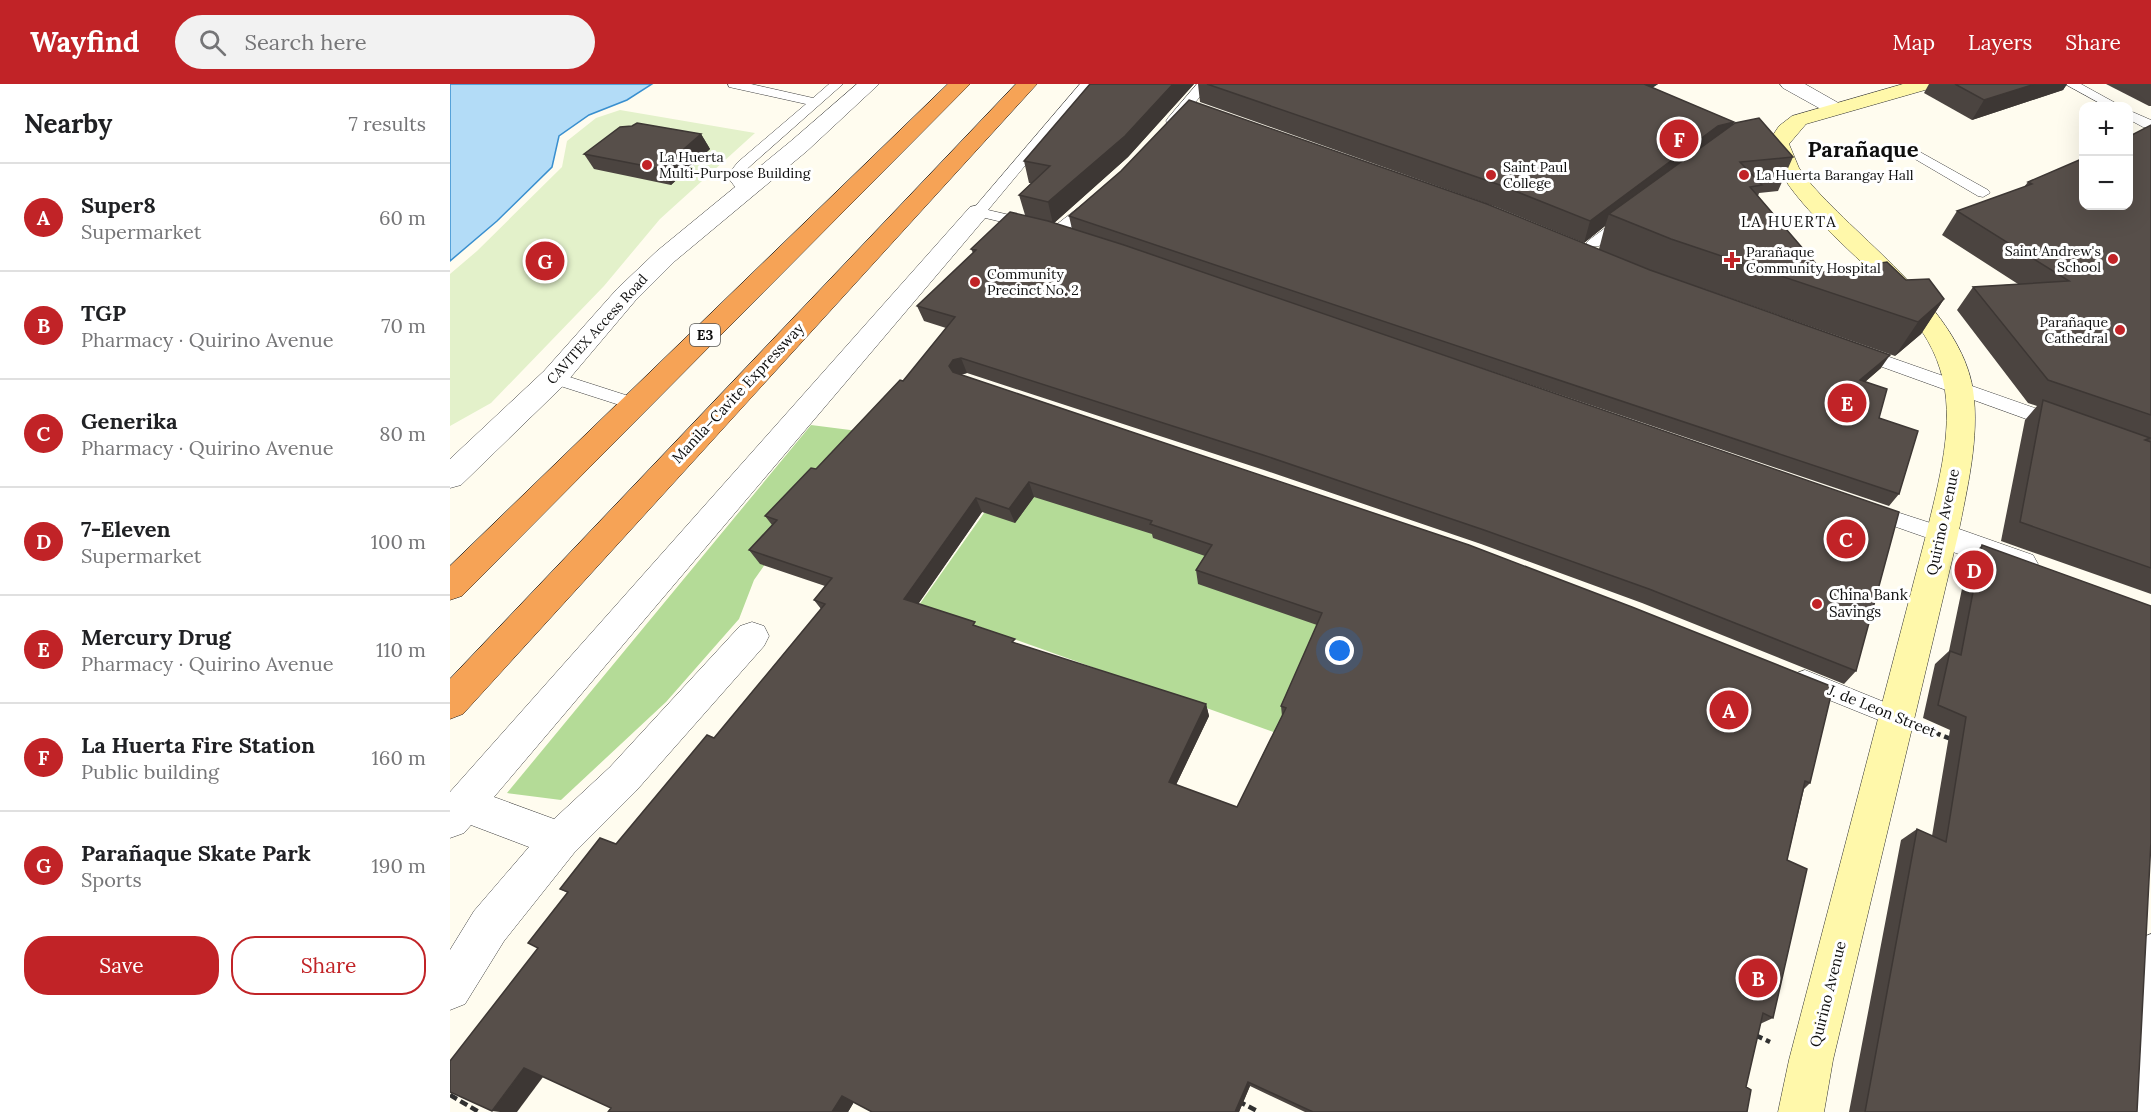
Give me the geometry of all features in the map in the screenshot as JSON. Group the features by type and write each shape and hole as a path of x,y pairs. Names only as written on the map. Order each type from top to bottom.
{"highway":[{"name":"E3","path":"450,587 960,84"},
{"name":"Manila–Cavite Expressway","path":"450,703 1027,84"}],"main road":[{"name":"Quirino Avenue","path":"1801,1112 1811,1060 1942,535 1954,475 1958,439 1959,389 1940,339 1896,283 1806,192 1773,144 1799,120 1925,84"}],"street":[{"name":"CAVITEX Access Road","path":"450,477 554,378 634,287 693,231 772,168 869,84"},
{"path":"1790,84 1835,109"},
{"path":"560,840 457,812 978,212"},
{"path":"1942,535 2052,574"},
{"path":"450,989 489,926 560,840 623,779 752,636"},
{"path":"2147,1112 2151,955"}],"lane":[{"path":"734,84 815,102"},
{"path":"749,187 741,185 736,179 737,172 837,84"},
{"path":"1078,237 978,212 1087,84"},
{"path":"1167,128 1193,106 1204,84"},
{"path":"2071,84 2106,102"},
{"path":"2133,116 2148,124"},
{"path":"1920,156 1983,193"},
{"path":"1057,231 1102,196"},
{"path":"1591,250 1641,208"},
{"path":"1848,349 2072,428"},
{"path":"554,378 635,404"},
{"path":"1855,505 1942,535"},
{"name":"J. de Leon Street","path":"1785,672 1896,717"}],"path":[{"name":"J. de Leon Street","path":"1896,717 1962,744"},
{"path":"1747,1031 1811,1060"},
{"path":"450,1095 479,1112"},
{"path":"1228,1096 1259,1112"}],"green space":[{"path":"620,110 755,133 660,219 604,286 491,403 450,426 450,274 477,251 562,167 567,141 596,118"},
{"path":"811,425 858,431 754,580 739,619 666,702 561,800 507,793"},
{"path":"1049,482 1137,492 1325,629 1279,734 919,605 984,513"}],"water":[{"path":"450,84 652,84 627,100 589,115 559,136 552,167 497,221 450,261"}],"building":[{"path":"1090,84 1173,84 1125,136 1048,202 1019,195 1050,166 1024,161"},
{"name":"Saint Paul College","path":"1207,84 1644,84 1734,122 1718,126 1590,221 1500,185"},
{"path":"1955,84 2035,84 1984,100"},
{"path":"1189,100 1487,204 1650,270 1890,355 1860,380 1887,389 1879,418 1918,431 1899,494 1069,216 1121,171"},
{"path":"1759,118 1793,157 1740,162 1762,185 1750,187 1823,272 1887,262 1906,280 1929,279 1944,299 1918,322 1671,239 1609,214 1735,123"},
{"path":"637,123 701,134 661,169 584,154 620,127"},
{"path":"2151,125 2151,415 2048,380 1973,287 2069,281 1957,211 2032,184 2028,182 2079,160 2079,210 2133,210 2133,134"},
{"path":"1010,212 1048,221 1124,245 1899,512 1856,671 1649,589 1263,455 961,358 953,360 949,366 953,372 1469,545 1833,687 1810,783 1805,781 1787,860 1807,869 1773,1018 1763,1013 1746,1087 1751,1090 1747,1112 1313,1112 1248,1082 1235,1112 872,1112 842,1096 832,1112 608,1112 611,1108 524,1068 492,1111 450,1092 450,1061 538,948 528,943 568,892 560,889 600,838 616,844 707,735 714,738 825,604 814,600 832,578 749,550 777,520 765,516 811,468 816,469 900,380 903,381 955,317 917,306 976,250 971,249","holes":["1029,482 1152,521 1150,524 1212,545 1196,570 1322,613 1281,706 1286,708 1237,807 1169,782 1206,704 1012,642 1015,639 973,625 975,622 904,599 976,498 1009,509"]},
{"path":"2043,400 2150,438 2145,440 2151,442 2151,568 2020,522"},
{"path":"1982,545 2151,606 2151,841 2137,1112 1865,1112 1917,829 1946,842 1966,717 1938,705 1950,651 1961,655"}],"place":[{"name":"La Huerta Fire Station","path":"1679,139"},
{"name":"La Huerta Multi-Purpose Building","path":"647,165"},
{"name":"Saint Paul College","path":"1491,175"},
{"name":"La Huerta Barangay Hall","path":"1744,175"},
{"name":"Saint Andrew's School","path":"2113,259"},
{"name":"Parañaque Community Hospital","path":"1732,260"},
{"name":"Parañaque Skate Park","path":"545,261"},
{"name":"Community Precinct No. 2","path":"975,282"},
{"name":"Parañaque Cathedral","path":"2120,330"},
{"name":"Mercury Drug","path":"1847,403"},
{"name":"Generika","path":"1846,539"},
{"name":"7-Eleven","path":"1974,570"},
{"name":"China Bank Savings","path":"1817,604"},
{"name":"Super8","path":"1729,710"},
{"name":"TGP","path":"1758,978"}],"district":[{"name":"Parañaque","path":"1863,149"},
{"name":"LA HUERTA","path":"1789,222"}]}
